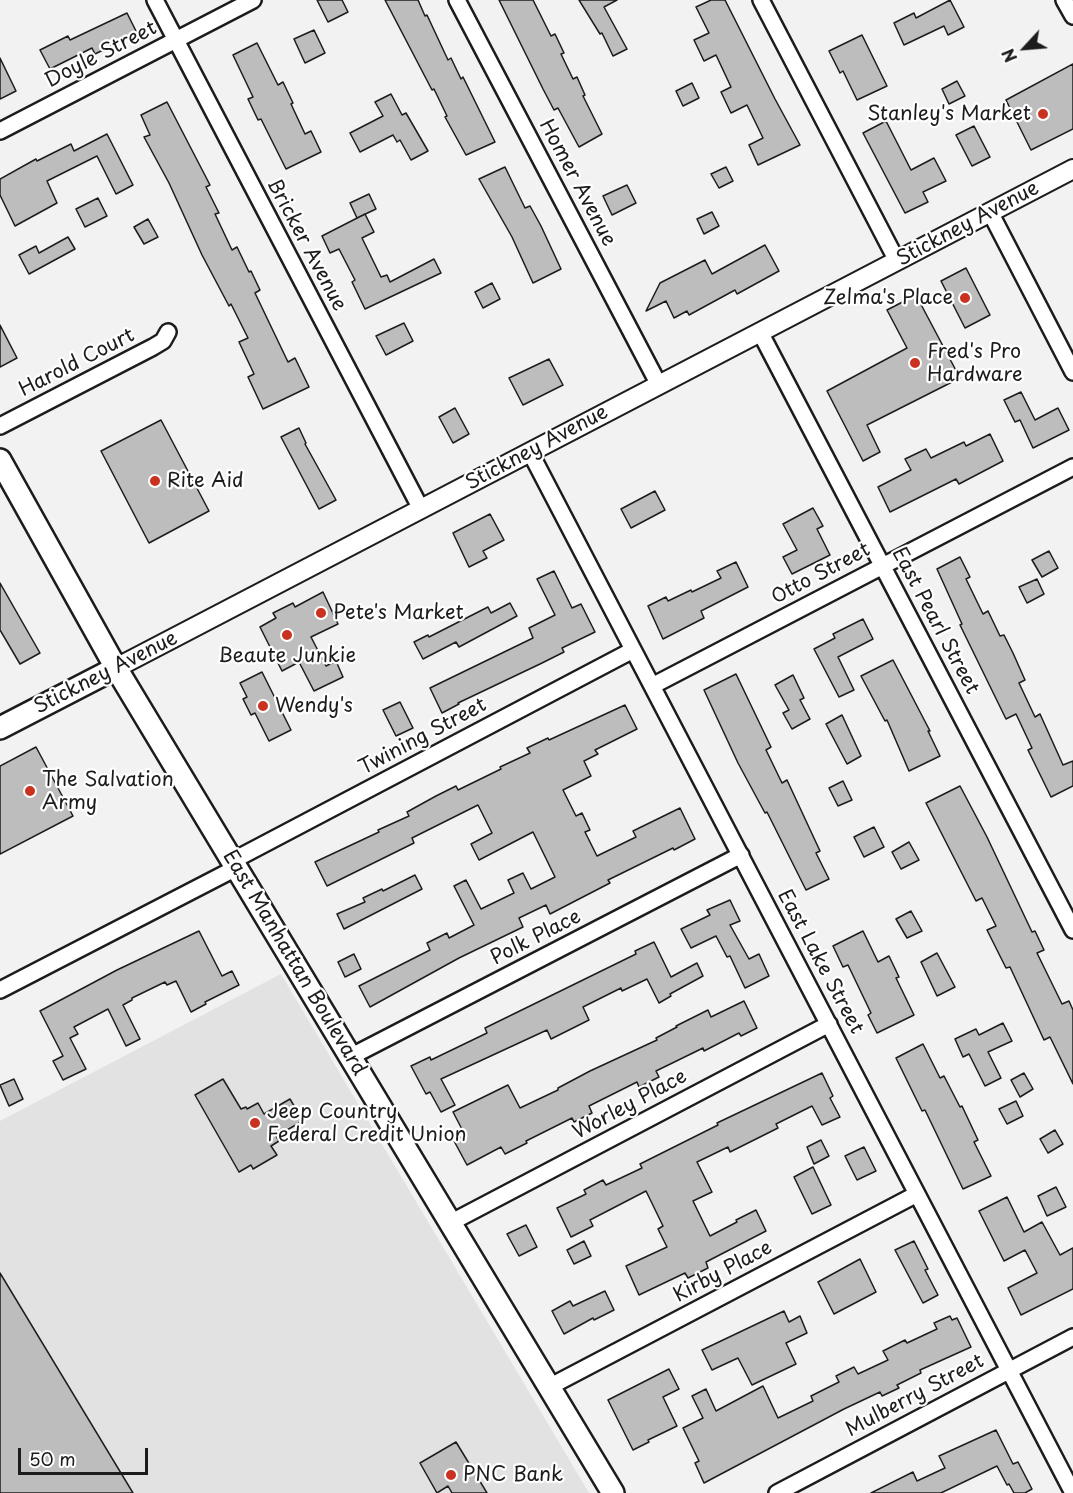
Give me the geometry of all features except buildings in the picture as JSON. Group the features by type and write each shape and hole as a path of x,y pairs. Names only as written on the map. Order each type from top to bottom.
{"main road":[{"name":"East Manhattan Boulevard","path":"0,460 116,668 613,1493"},
{"name":"Stickney Avenue","path":"0,728 116,668"}],"street":[{"name":"Bricker Avenue","path":"155,0 421,509"},
{"name":"Doyle Street","path":"0,131 253,0"},
{"name":"Homer Avenue","path":"457,0 659,385"},
{"path":"761,0 897,261"},
{"path":"1065,0 1073,16"},
{"name":"Stickney Avenue","path":"116,668 1073,169"},
{"path":"990,212 1073,372"},
{"name":"Harold Court","path":"0,426 153,347 163,341 168,332"},
{"name":"East Pearl Street","path":"760,332 1073,930"},
{"name":"East Lake Street","path":"530,452 1073,1492"},
{"name":"Otto Street","path":"652,686 1073,467"},
{"name":"Twining Street","path":"0,990 633,650"},
{"name":"Polk Place","path":"350,1057 741,855"},
{"name":"Worley Place","path":"450,1223 829,1024"},
{"name":"Kirby Place","path":"549,1387 917,1194"},
{"name":"Mulberry Street","path":"777,1493 1073,1337"}],"shaded area":[{"path":"281,974 589,1493 0,1493 0,1121"}],"place":[{"name":"Stanley's Market","path":"1043,114"},
{"name":"Zelma's Place","path":"965,298"},
{"name":"Fred's Pro Hardware","path":"915,363"},
{"name":"Rite Aid","path":"155,481"},
{"name":"Pete's Market","path":"321,613"},
{"name":"Beaute Junkie","path":"287,635"},
{"name":"Wendy's","path":"263,706"},
{"name":"The Salvation Army","path":"30,791"},
{"name":"Jeep Country Federal Credit Union","path":"255,1123"},
{"name":"PNC Bank","path":"451,1475"}]}
